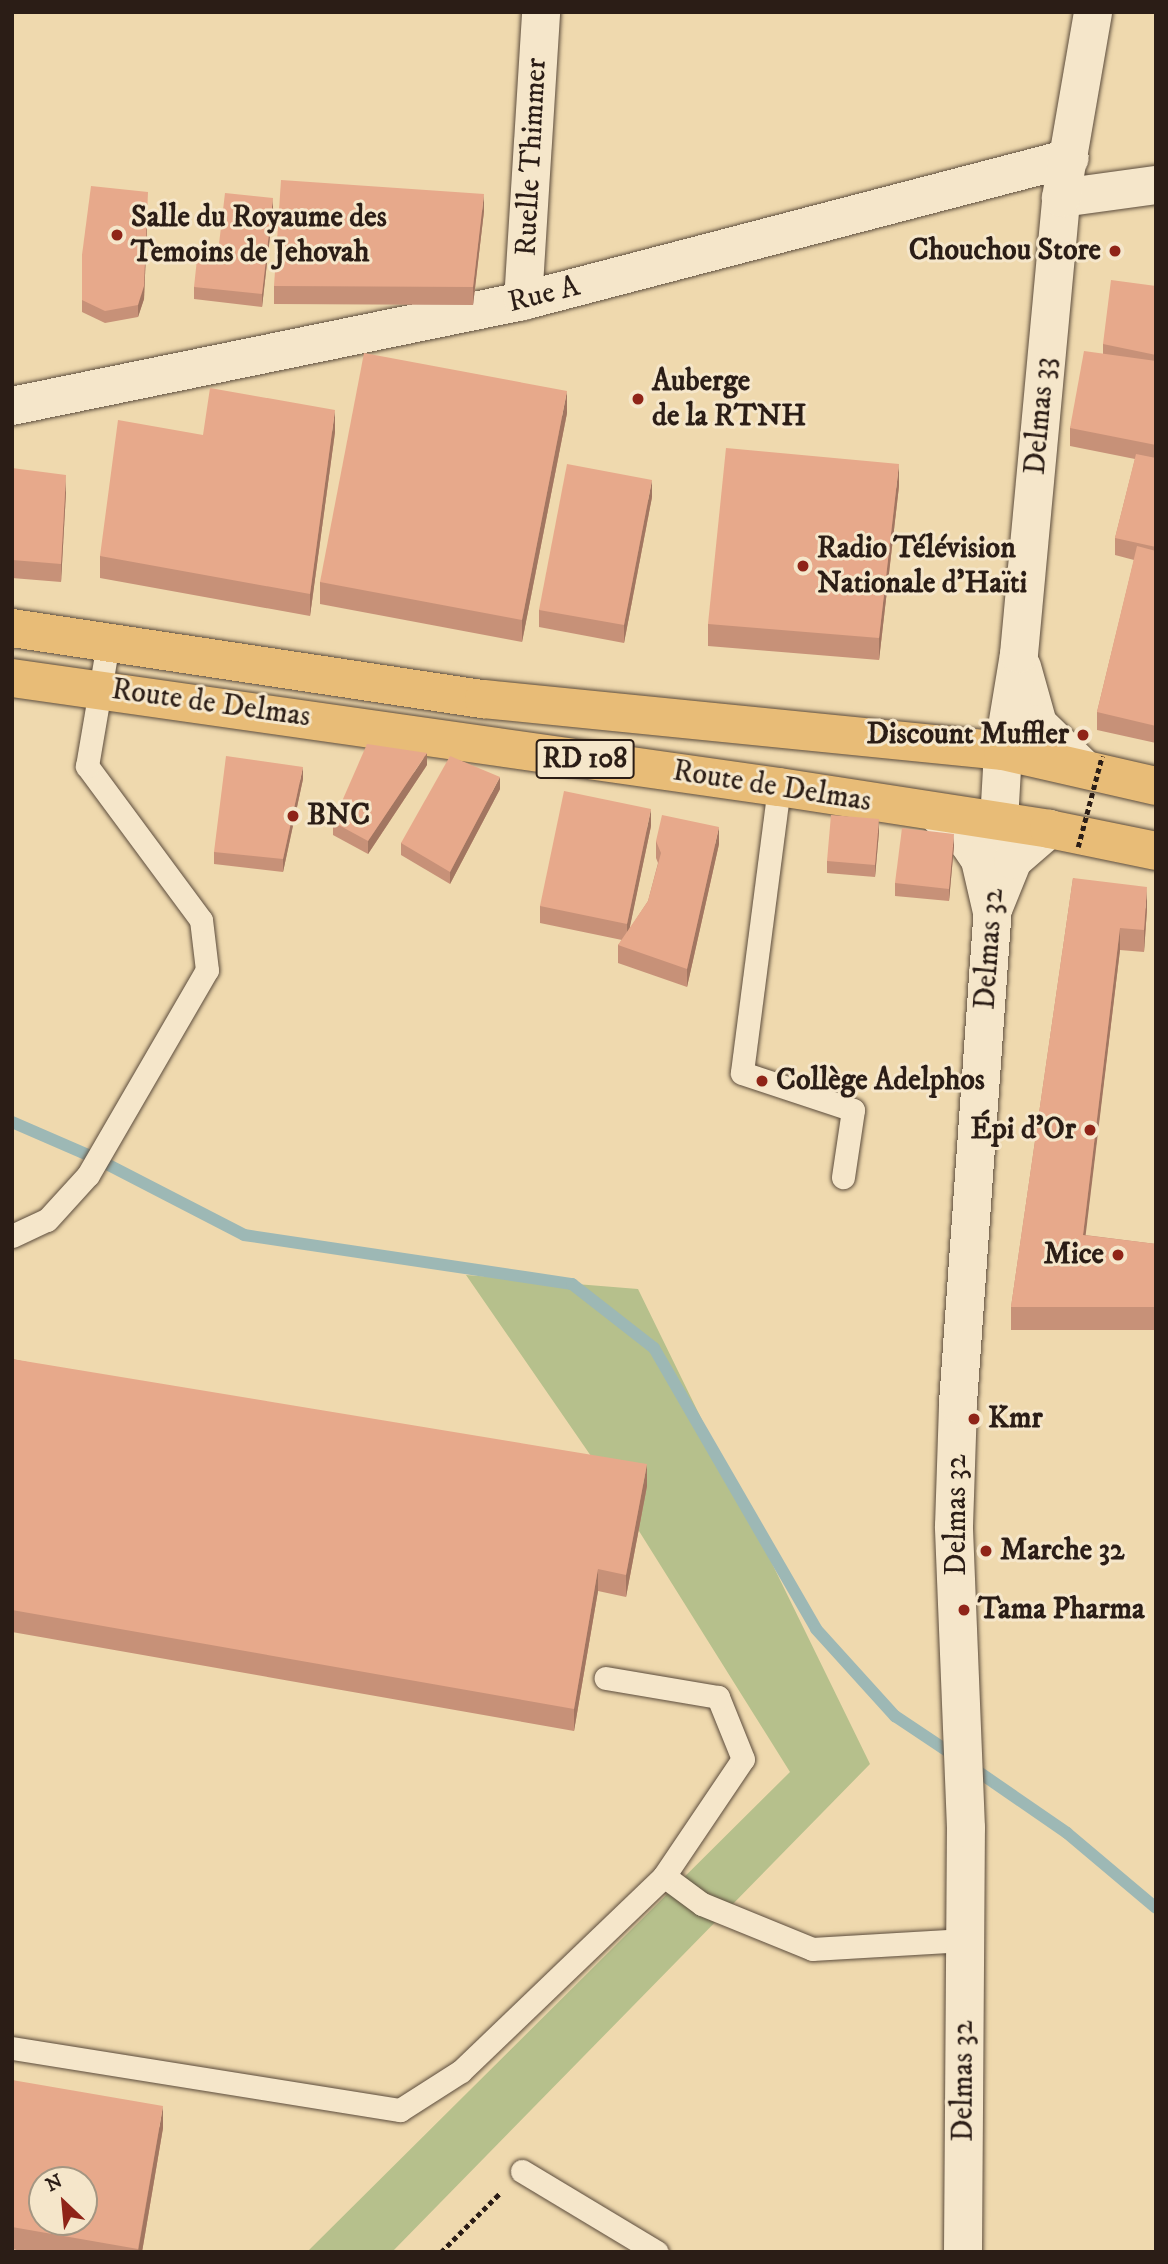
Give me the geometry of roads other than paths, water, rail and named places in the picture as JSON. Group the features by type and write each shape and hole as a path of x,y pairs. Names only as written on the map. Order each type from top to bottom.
{"main road":[{"name":"Route de Delmas","path":"12,628 484,699 1091,761 1156,786"},
{"name":"Route de Delmas","path":"12,678 100,688 779,787 999,821 1063,838 1156,851"}],"street":[{"name":"Ruelle Thimmer","path":"523,301 541,12"},
{"name":"Delmas 33","path":"999,821 1003,751 1019,653 1061,198 1070,159 1093,12"},
{"name":"Rue A","path":"12,406 523,301 1070,159"},
{"path":"1061,198 1156,185"},
{"path":"1019,653 1038,724 1091,761"},
{"path":"935,812 980,860 992,912"},
{"name":"Delmas 32","path":"963,2252 966,1828 954,1526 958,1403 999,821"},
{"path":"992,912 1013,860 1063,838"}],"lane":[{"path":"12,1236 47,1220 88,1175 207,970 201,920 88,766 108,643"},
{"path":"779,787 742,1073 853,1110 843,1177"},
{"path":"12,2048 400,2110 461,2071 664,1876 743,1759 718,1696 606,1678"},
{"path":"664,1876 702,1904 812,1949 965,1940"},
{"path":"522,2171 657,2252"}],"waterway":[{"path":"12,1122 97,1159 244,1235 572,1284 654,1348 816,1629 895,1716 955,1756"},
{"path":"970,1766 1067,1833 1156,1908"}],"place":[{"name":"Salle du Royaume des Temoins de Jehovah","path":"117,235"},
{"name":"Chouchou Store","path":"1115,251"},
{"name":"Auberge de la RTNH","path":"638,399"},
{"name":"Radio Télévision Nationale d'Haïti","path":"803,566"},
{"name":"Discount Muffler","path":"1083,735"},
{"name":"BNC","path":"293,816"},
{"name":"Collège Adelphos","path":"762,1081"},
{"name":"Épi d'Or","path":"1090,1130"},
{"name":"Mice","path":"1118,1255"},
{"name":"Kmr","path":"974,1419"},
{"name":"Marche 32","path":"986,1551"},
{"name":"Tama Pharma","path":"964,1610"}]}
